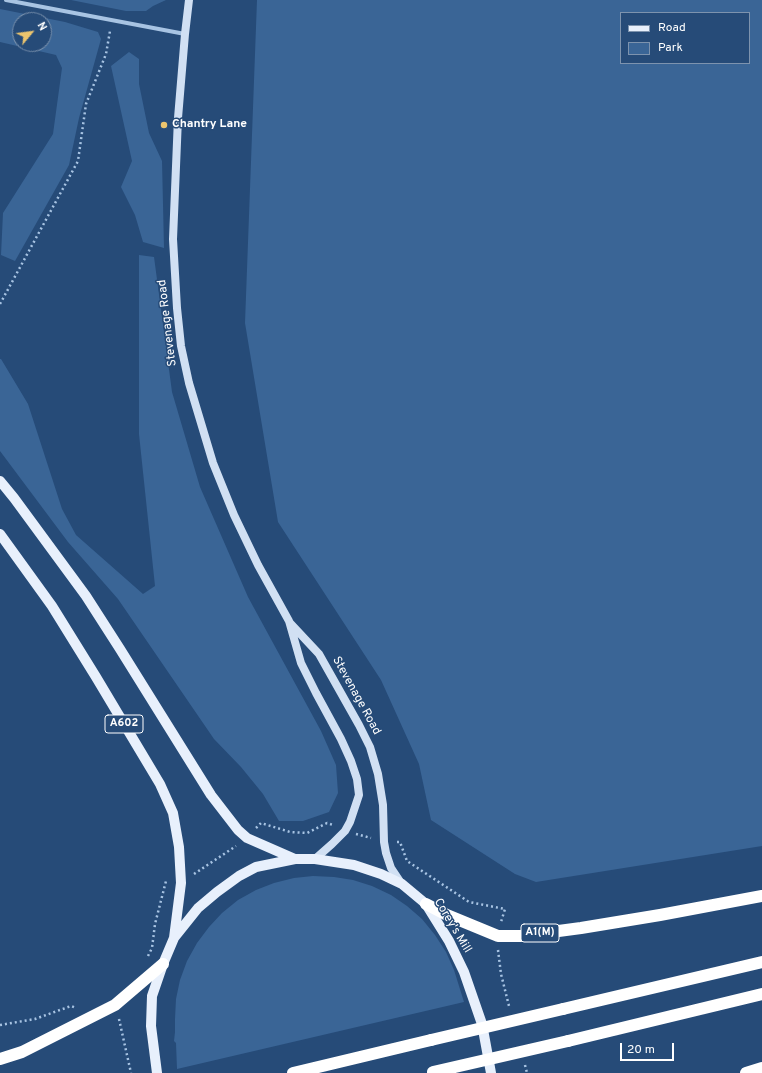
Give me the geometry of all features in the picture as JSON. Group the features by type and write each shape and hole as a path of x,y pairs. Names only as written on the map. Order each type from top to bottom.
{"highway":[{"name":"A1(M)","path":"426,904 446,915 498,936 521,936 660,915 762,896"},
{"path":"293,1073 762,962"},
{"path":"0,1059 22,1052 115,1005 163,964"},
{"path":"431,1072 568,1041 762,994"},
{"path":"746,1073 762,1068"}],"main road":[{"name":"A602","path":"0,481 86,596 211,795 238,830 247,838 295,859"},
{"name":"A602","path":"0,534 52,606 160,784 173,813 179,847 181,883 174,938"},
{"name":"Corey's Mill","path":"157,1073 151,1026 152,996 174,938 198,908 217,892 256,867 295,859 315,859 354,865 381,874 402,884 426,904 449,941 464,972 482,1024 491,1073"}],"street":[{"path":"6,0 185,34"},
{"name":"Stevenage Road","path":"189,0 178,118 172,239 181,346 189,383 213,463 234,516 258,565 289,622 301,663 341,739 351,761 356,778 359,795 350,822 332,844 315,859"},
{"name":"Stevenage Road","path":"289,622 319,654 370,747 378,774 383,805 384,842 386,853 391,868 402,884"}],"path":[{"path":"0,304 78,161 86,104 106,54 112,20"},
{"path":"146,960 152,948 155,924 166,880 181,883 247,838 260,823 290,832 307,833 327,823 384,842 400,842 407,861 469,902 504,909 499,927 497,950 501,974 511,1012"},
{"path":"115,1005 131,1073"},
{"path":"0,1024 35,1020 71,1006 79,1009"},
{"path":"523,1058 527,1073"}],"green space":[{"path":"71,0 166,0 146,11 126,11"},
{"path":"257,0 762,0 762,846 536,882 515,874 431,820 419,764 381,680 278,522 245,323"},
{"path":"0,9 15,12 12,12 12,45 0,42"},
{"path":"52,19 98,32 101,39 79,118 69,165 15,261 1,255 3,213 53,134 62,68 56,55 43,52 52,52"},
{"path":"129,52 139,59 139,84 149,133 162,161 164,248 143,242 135,215 121,187 132,161 111,66"},
{"path":"139,255 154,257 172,392 200,487 248,597 321,731 336,765 338,793 329,812 303,821 279,821 263,794 241,767 214,739 118,599 68,542 0,451 1,359 28,404 62,509 76,535 143,594 155,586 139,434"},
{"path":"313,876 353,880 372,886 391,895 407,906 422,919 446,952 454,970 464,1002 177,1069 176,1043 174,1041 176,999 180,980 187,961 197,943 222,913 238,900 256,890 274,883 294,878"}],"place":[{"name":"Chantry Lane","path":"164,125"}]}
